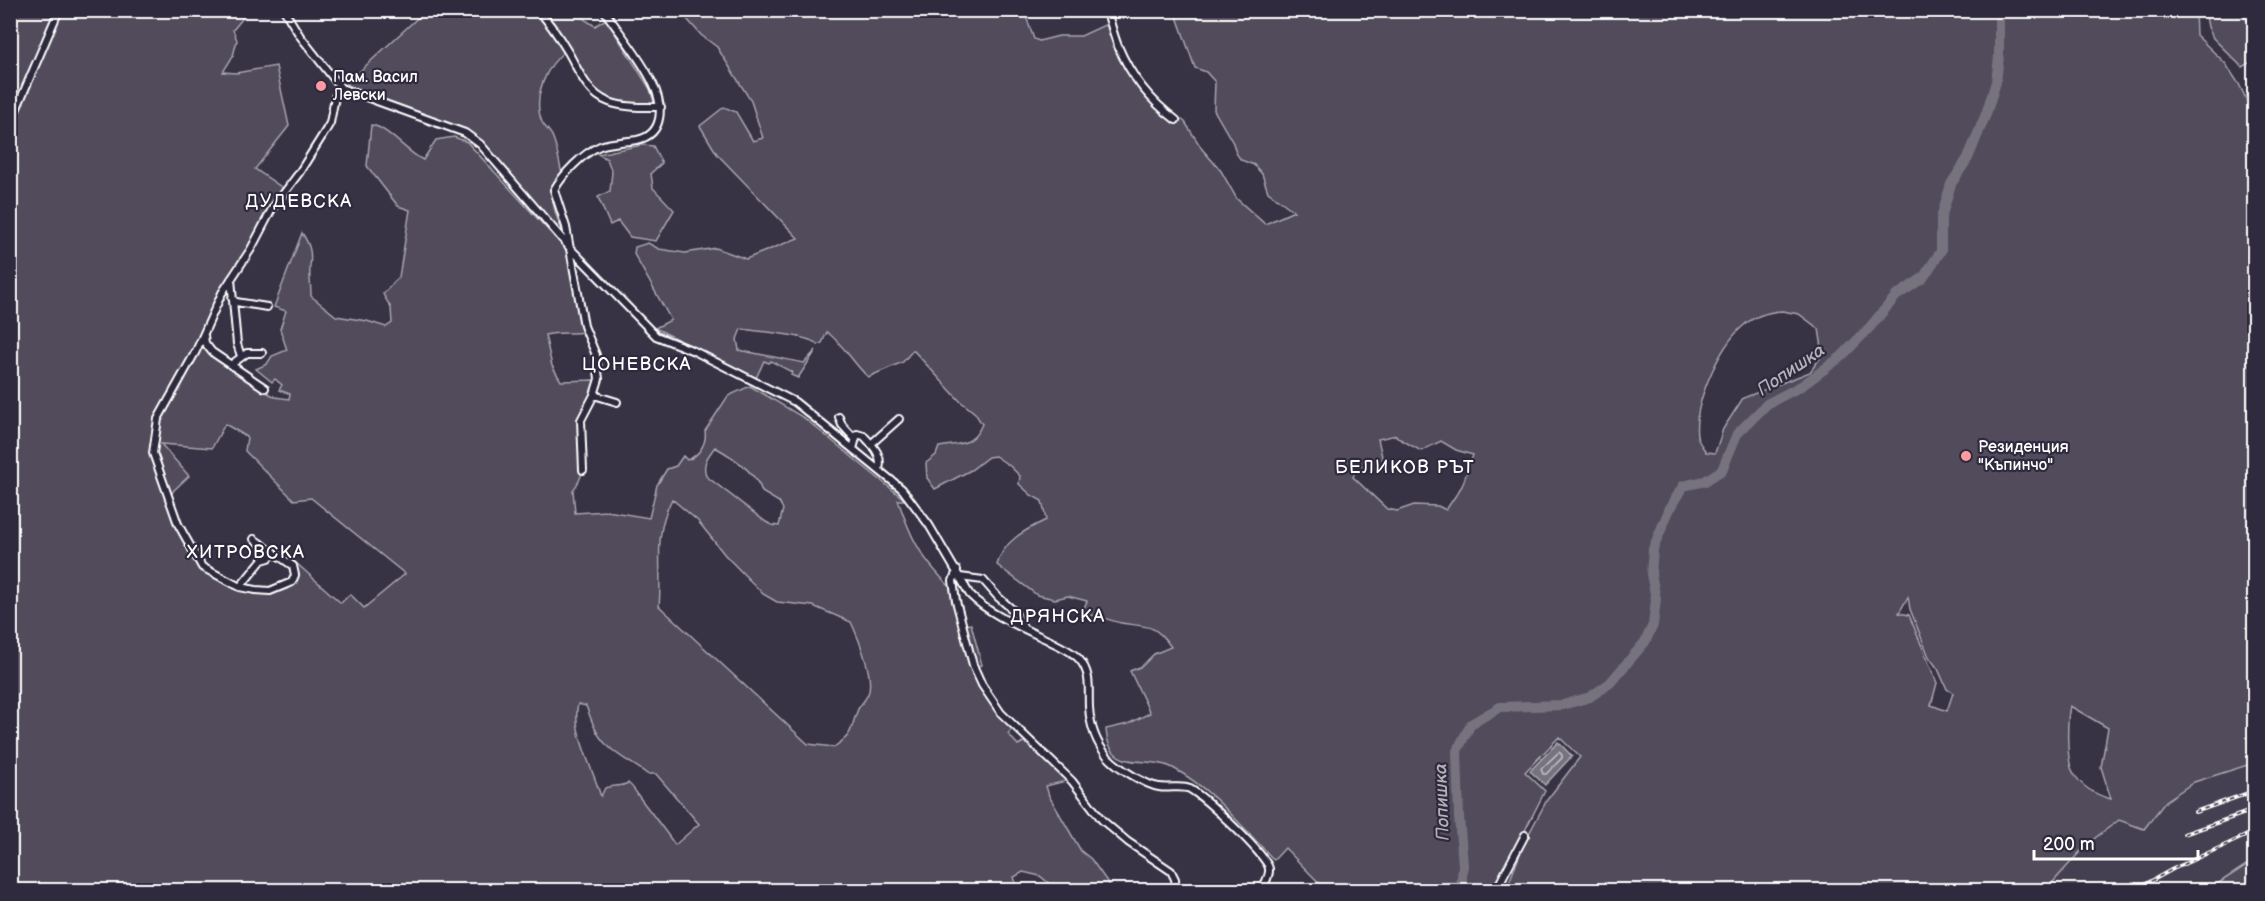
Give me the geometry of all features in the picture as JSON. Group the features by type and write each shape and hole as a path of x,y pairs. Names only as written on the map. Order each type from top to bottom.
{"street":[{"path":"10,124 59,10"},
{"path":"284,10 300,36 341,88 465,133 480,144 570,248 657,336 694,351 783,394 902,489 976,601 1071,652 1080,661 1086,670 1090,686 1089,709 1092,724 1098,741 1109,758 1130,774 1155,786 1187,788 1199,795 1242,835 1270,867 1262,891"},
{"path":"538,10 550,24 581,76 595,94 608,102 622,105 661,107"},
{"path":"583,470 581,420 594,395 599,378 598,368 590,338 584,326 566,227 554,194 556,187 593,150 609,144 639,139 653,132 660,122 661,107 653,84 604,10"},
{"path":"1106,10 1119,47 1132,74 1148,96 1176,120"},
{"path":"254,539 293,566 295,575 292,582 270,591 240,586 202,567 178,524 153,453 158,419 204,334 222,293 251,249 272,209 299,173 330,123 335,98 341,88"},
{"path":"231,279 231,298 237,344 241,356"},
{"path":"231,298 236,302 267,307"},
{"path":"204,334 206,343 212,351 265,388"},
{"path":"232,364 247,353 262,354"},
{"path":"594,395 617,402"},
{"path":"839,417 842,425 855,440"},
{"path":"871,444 899,419"},
{"path":"853,449 857,435 862,434 879,455 881,462 879,469"},
{"path":"240,586 262,560 269,558 274,552"},
{"path":"958,574 983,580 1014,611 1023,628"},
{"path":"958,574 953,581 956,602 973,665 982,685 1001,713 1072,781 1102,820 1128,842 1171,871 1175,879 1176,891"},
{"path":"1496,891 1525,835"}],"shaded area":[{"path":"11,11 57,11 11,118"},
{"path":"62,11 244,11 247,13 233,30 237,40 233,56 223,72 236,73 276,66 289,126 255,169 284,189 226,285 175,394 178,393 204,341 210,352 263,390 275,397 289,399 290,394 279,390 282,385 275,379 272,382 256,369 267,364 272,356 287,350 280,329 286,311 274,307 302,233 309,245 311,296 336,316 386,327 392,323 391,308 383,294 399,277 410,210 398,206 367,166 371,125 384,130 423,160 436,140 454,137 467,142 569,253 584,332 545,335 552,366 561,381 596,380 596,385 578,424 582,468 573,490 575,513 607,511 649,518 657,485 667,469 676,466 683,456 687,460 698,452 705,440 705,431 728,396 750,386 804,418 905,500 898,500 914,540 926,560 955,592 958,626 964,631 965,625 971,624 982,665 978,666 974,672 1012,729 1008,734 1018,745 1024,742 1070,780 1046,786 1049,796 1081,851 1091,859 1113,890 1057,890 1040,876 1023,872 1014,877 1018,890 11,890 11,132","holes":["225,424 247,437 245,451 294,500 311,498 405,574 364,608 350,594 341,603 285,553 297,570 290,582 278,588 264,590 249,588 234,584 206,569 197,561 191,550 170,497 189,476 161,444 212,448","715,447 736,460 749,472 762,492 779,502 783,509 779,526 766,522 706,476 705,464","672,499 698,521 725,555 763,594 777,602 813,606 851,622 868,668 870,687 858,709 850,731 841,742 834,747 808,744 659,606 660,539","578,704 586,706 595,728 605,743 647,774 656,774 699,824 675,845 628,783 605,788 601,796 580,737"]},
{"path":"425,11 577,11 595,26 606,19 650,89 656,109 637,108 594,95 566,50 552,64 540,92 539,112 542,122 553,138 561,170 564,172 553,195 554,208 562,232 558,231 482,141 346,84"},
{"path":"680,11 1024,11 1034,39 1039,41 1059,36 1081,36 1111,22 1114,40 1135,77 1160,104 1185,122 1202,149 1221,171 1237,199 1265,224 1294,211 1268,192 1262,174 1254,165 1241,160 1236,153 1233,143 1214,110 1215,82 1206,72 1195,68 1175,11 2195,11 2196,35 2225,63 2239,84 2254,116 2254,763 2194,782 2166,801 2144,829 2119,820 2087,844 2046,890 1506,890 1526,839 1547,800 1580,757 1559,737 1525,772 1545,791 1510,860 1491,890 1326,890 1285,848 1274,860 1215,798 1188,777 1163,764 1122,758 1114,753 1106,729 1128,724 1150,713 1130,671 1142,666 1154,654 1171,647 1155,630 1088,615 1084,608 1087,601 1068,596 1055,599 1037,595 997,565 1004,549 1016,537 1046,520 1042,501 1019,484 1020,476 995,456 988,457 971,470 935,489 927,478 926,463 936,455 939,447 970,440 982,424 975,413 960,401 913,350 903,362 868,377 827,332 822,343 818,345 794,336 741,329 737,339 739,350 804,363 816,350 798,378 791,375 792,372 771,361 769,363 764,361 756,378 655,328 671,320 634,254 635,247 648,243 659,249 685,253 716,248 746,259 798,238 717,154 700,126 724,107 736,112 753,141 763,138 751,101 717,47 701,35","holes":["1782,311 1799,314 1819,329 1823,354 1810,372 1743,398 1723,429 1715,453 1706,452 1699,442 1697,423 1709,377 1734,335 1756,317","1396,435 1421,451 1441,441 1456,450 1473,455 1462,486 1446,510 1438,506 1414,505 1397,511 1387,509 1353,477 1358,465 1385,470 1378,439","1908,597 1910,609 1929,657 1938,669 1947,689 1953,693 1947,711 1931,705 1937,683 1909,615 1899,613","2070,706 2108,728 2101,767 2111,799 2089,790 2073,772 2068,750"]},
{"path":"2205,11 2238,11 2254,25 2254,60 2242,67 2213,38"},
{"path":"642,145 653,146 662,163 651,173 653,188 674,210 656,241 630,237 618,221 610,225 598,197 610,191 612,172 607,159 598,154"},
{"path":"2254,763 2254,863 2252,862 2208,890 2046,890 2087,844 2119,819 2144,829 2166,801 2194,782"},
{"path":"2254,860 2254,889 2208,890"}],"water":[{"path":"1558,742 1572,756 1545,785 1530,771"}],"waterway":[{"name":"Попишка","path":"1461,890 1463,865 1457,751 1471,724 1500,707 1563,705 1590,697 1610,683 1645,642 1653,625 1656,599 1651,574 1653,549 1670,508 1683,486 1705,481 1722,470 1737,434 1767,404 1803,385 1842,356 1896,296 1923,278 1941,251 1941,218 1951,184 1968,158 1996,82 1999,57 1999,10"}],"railway":[{"path":"2195,812 2254,791"},
{"path":"2184,834 2254,810"},
{"path":"2135,890 2173,869 2254,832"}],"place":[{"name":"Пам. Васил Левски","path":"321,86"},
{"name":"Резиденция \"Къпинчо\"","path":"1966,456"}],"district":[{"name":"ДУДЕВСКА","path":"299,201"},
{"name":"ЦОНЕВСКА","path":"637,364"},
{"name":"БЕЛИКОВ РЪТ","path":"1405,467"},
{"name":"ХИТРОВСКА","path":"246,552"},
{"name":"ДРЯНСКА","path":"1058,616"}]}
